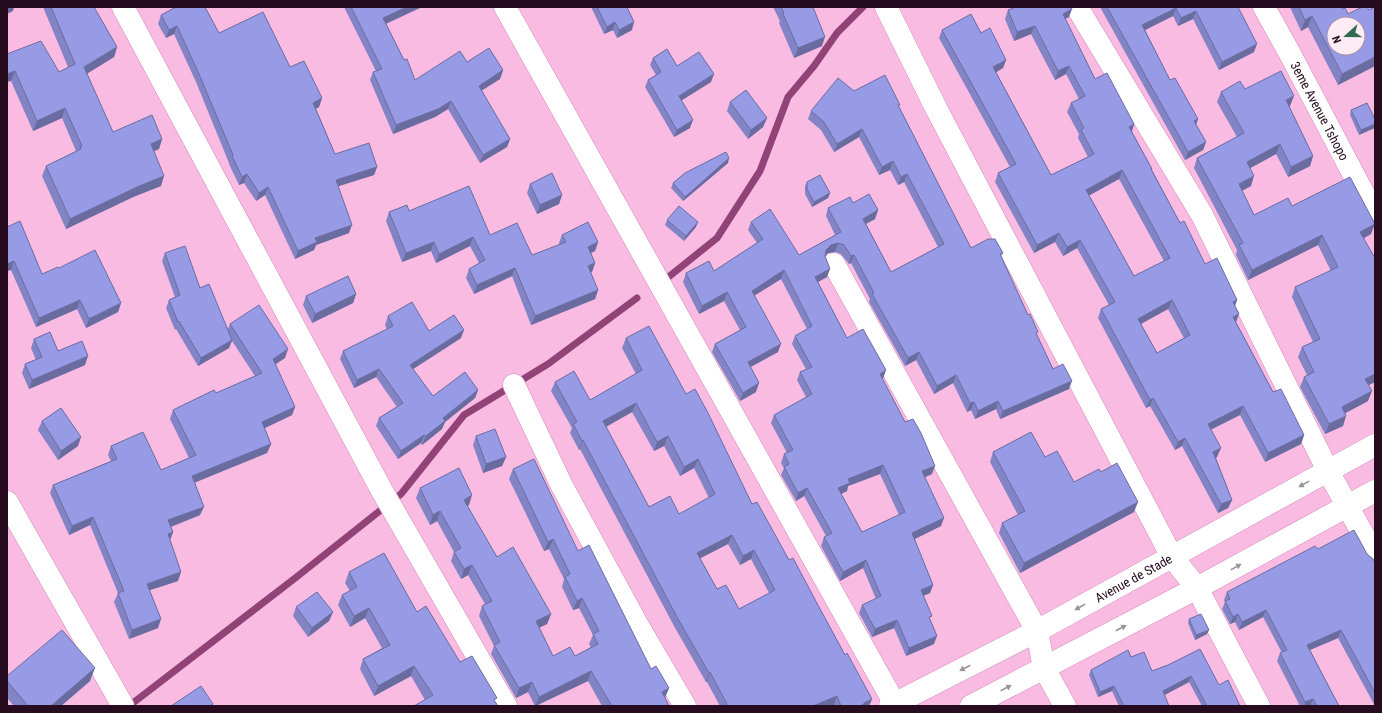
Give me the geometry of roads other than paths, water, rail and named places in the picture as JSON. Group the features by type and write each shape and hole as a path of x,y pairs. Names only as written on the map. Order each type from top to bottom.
{"street":[{"path":"123,7 380,489 506,706"},
{"path":"505,7 894,705"},
{"path":"886,7 937,110 1172,557 1197,588 1259,706"},
{"path":"1077,7 1202,215 1328,471 1375,556"},
{"name":"3eme Avenue Tshopo","path":"1264,7 1375,215"},
{"path":"834,264 1037,631 1044,668 1065,706"},
{"path":"514,385 562,486 637,624 685,706"},
{"name":"Avenue de Stade","path":"894,705 1037,631 1375,445"},
{"path":"971,706 1197,588 1375,491"},
{"path":"7,502 123,706"}],"waterway":[{"path":"661,283 717,238 760,171 788,97 814,66 837,33 863,7"},
{"path":"129,706 294,579 401,494 464,415 548,364 637,298"}]}
